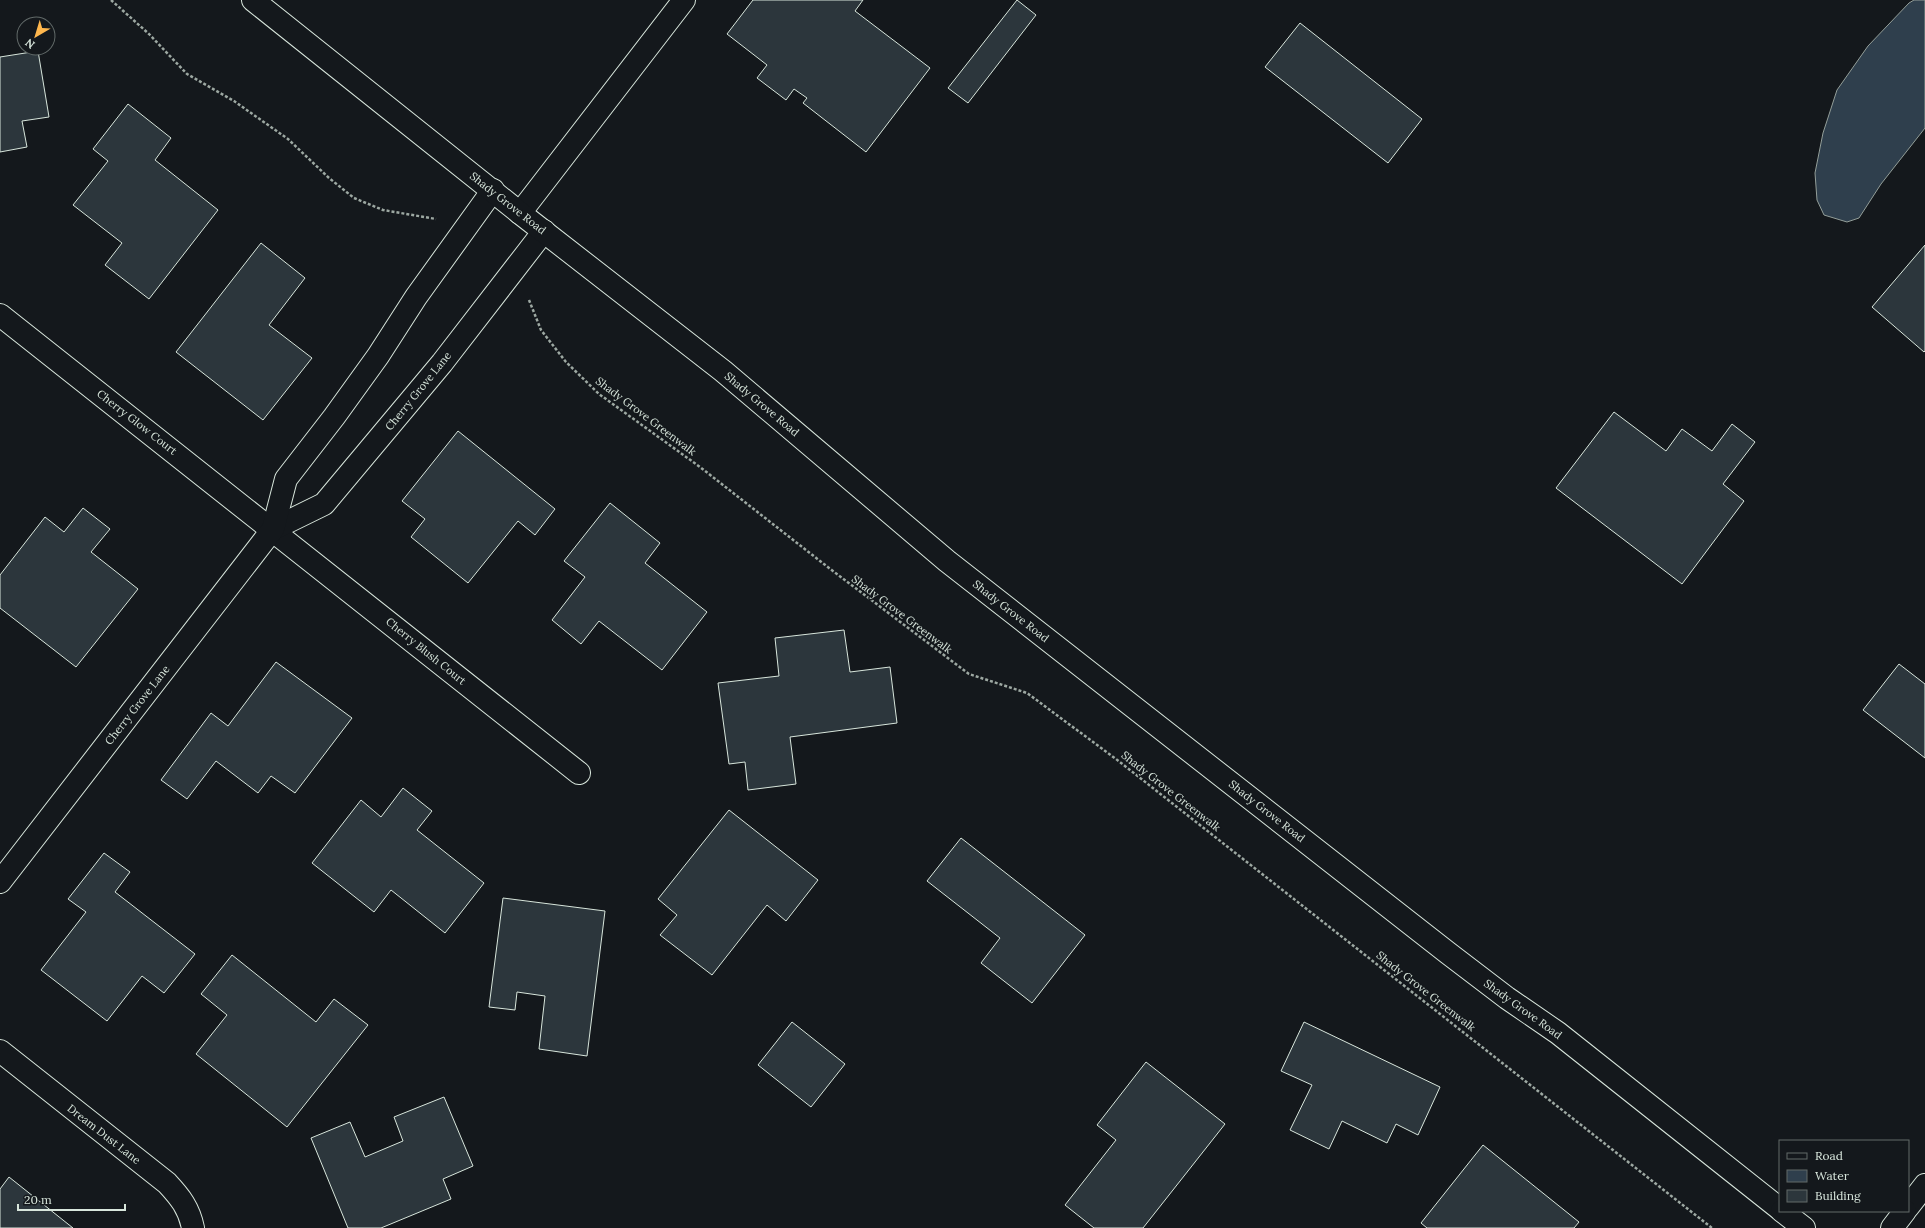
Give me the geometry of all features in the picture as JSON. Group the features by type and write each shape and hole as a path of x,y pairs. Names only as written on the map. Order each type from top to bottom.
{"street":[{"name":"Shady Grove Road","path":"253,0 520,213 723,371 947,561 1454,957 1508,998 1558,1033 1779,1208"},
{"path":"520,213 684,0"},
{"name":"Cherry Grove Lane","path":"0,882 273,529 286,479 339,411 492,190"},
{"name":"Cherry Grove Lane","path":"273,529 324,504 442,363 544,231"},
{"name":"Cherry Glow Court","path":"0,314 273,529"},
{"name":"Cherry Blush Court","path":"273,529 579,773"},
{"name":"Dream Dust Lane","path":"0,1051 167,1183 184,1201 191,1216 193,1228"},
{"path":"1909,1206 1925,1185"},
{"name":"Shady Grove Road","path":"1784,1212 1804,1228"},
{"path":"1892,1228 1904,1212"}],"path":[{"path":"111,0 149,34 188,74 234,101 288,139 329,178 354,198 382,210 441,220 460,235"},
{"name":"Shady Grove Greenwalk","path":"510,275 526,287 541,330 566,362 599,394 700,467 828,568 969,674 1027,693 1116,759 1712,1228"}],"water":[{"path":"1914,0 1925,0 1925,128 1881,184 1859,218 1847,222 1824,215 1817,200 1815,173 1823,133 1837,90 1868,46 1909,3"}],"building":[{"path":"753,0 863,0 855,11 930,68 866,152 803,103 807,98 794,89 786,100 757,78 767,65 727,34"},
{"path":"1017,0 1036,15 968,103 948,88"},
{"path":"1300,23 1422,119 1388,163 1265,67"},
{"path":"16,54 16,56 39,56 49,117 22,121 27,147 0,152 0,57"},
{"path":"128,104 171,138 155,160 218,210 149,299 105,265 122,243 73,205 108,161 93,149"},
{"path":"261,243 305,278 269,325 312,358 263,420 176,352"},
{"path":"1925,245 1925,351 1924,352 1872,307"},
{"path":"1614,412 1666,451 1682,429 1712,451 1732,424 1755,442 1723,484 1744,501 1682,584 1556,488"},
{"path":"458,431 555,509 535,535 518,521 468,583 411,537 425,519 402,501"},
{"path":"610,503 660,543 645,563 707,612 662,670 599,621 581,644 552,620 585,577 564,561"},
{"path":"83,508 110,529 91,552 138,589 76,667 0,608 0,575 45,517 64,532"},
{"path":"844,630 850,672 890,667 897,723 790,737 796,784 748,790 745,762 729,764 718,683 779,676 775,638"},
{"path":"276,662 352,718 295,793 271,776 258,793 216,761 187,799 161,780 211,713 228,726"},
{"path":"1899,664 1925,684 1925,758 1863,710"},
{"path":"403,788 432,811 417,830 484,883 445,933 391,890 374,912 312,863 361,800 381,817"},
{"path":"729,810 818,880 786,921 767,905 712,975 660,935 677,915 658,899"},
{"path":"961,838 1085,935 1032,1003 981,963 1000,938 927,881"},
{"path":"104,853 130,872 115,892 195,954 164,993 142,976 107,1021 41,970 86,912 68,899"},
{"path":"503,898 605,911 587,1056 539,1049 545,996 517,992 515,1010 489,1007"},
{"path":"232,955 316,1022 334,999 368,1025 287,1127 196,1054 227,1015 201,994"},
{"path":"792,1022 845,1064 811,1107 758,1065"},
{"path":"1304,1022 1440,1087 1418,1135 1396,1124 1387,1143 1342,1121 1329,1149 1290,1130 1312,1085 1281,1071"},
{"path":"1146,1062 1225,1124 1143,1228 1094,1228 1065,1205 1116,1140 1097,1125"},
{"path":"444,1097 473,1166 443,1179 451,1199 381,1228 348,1228 311,1138 350,1122 365,1157 403,1141 394,1117"},
{"path":"1483,1145 1579,1222 1574,1228 1427,1228 1421,1223"},
{"path":"9,1177 73,1228 0,1228 0,1189"}]}
